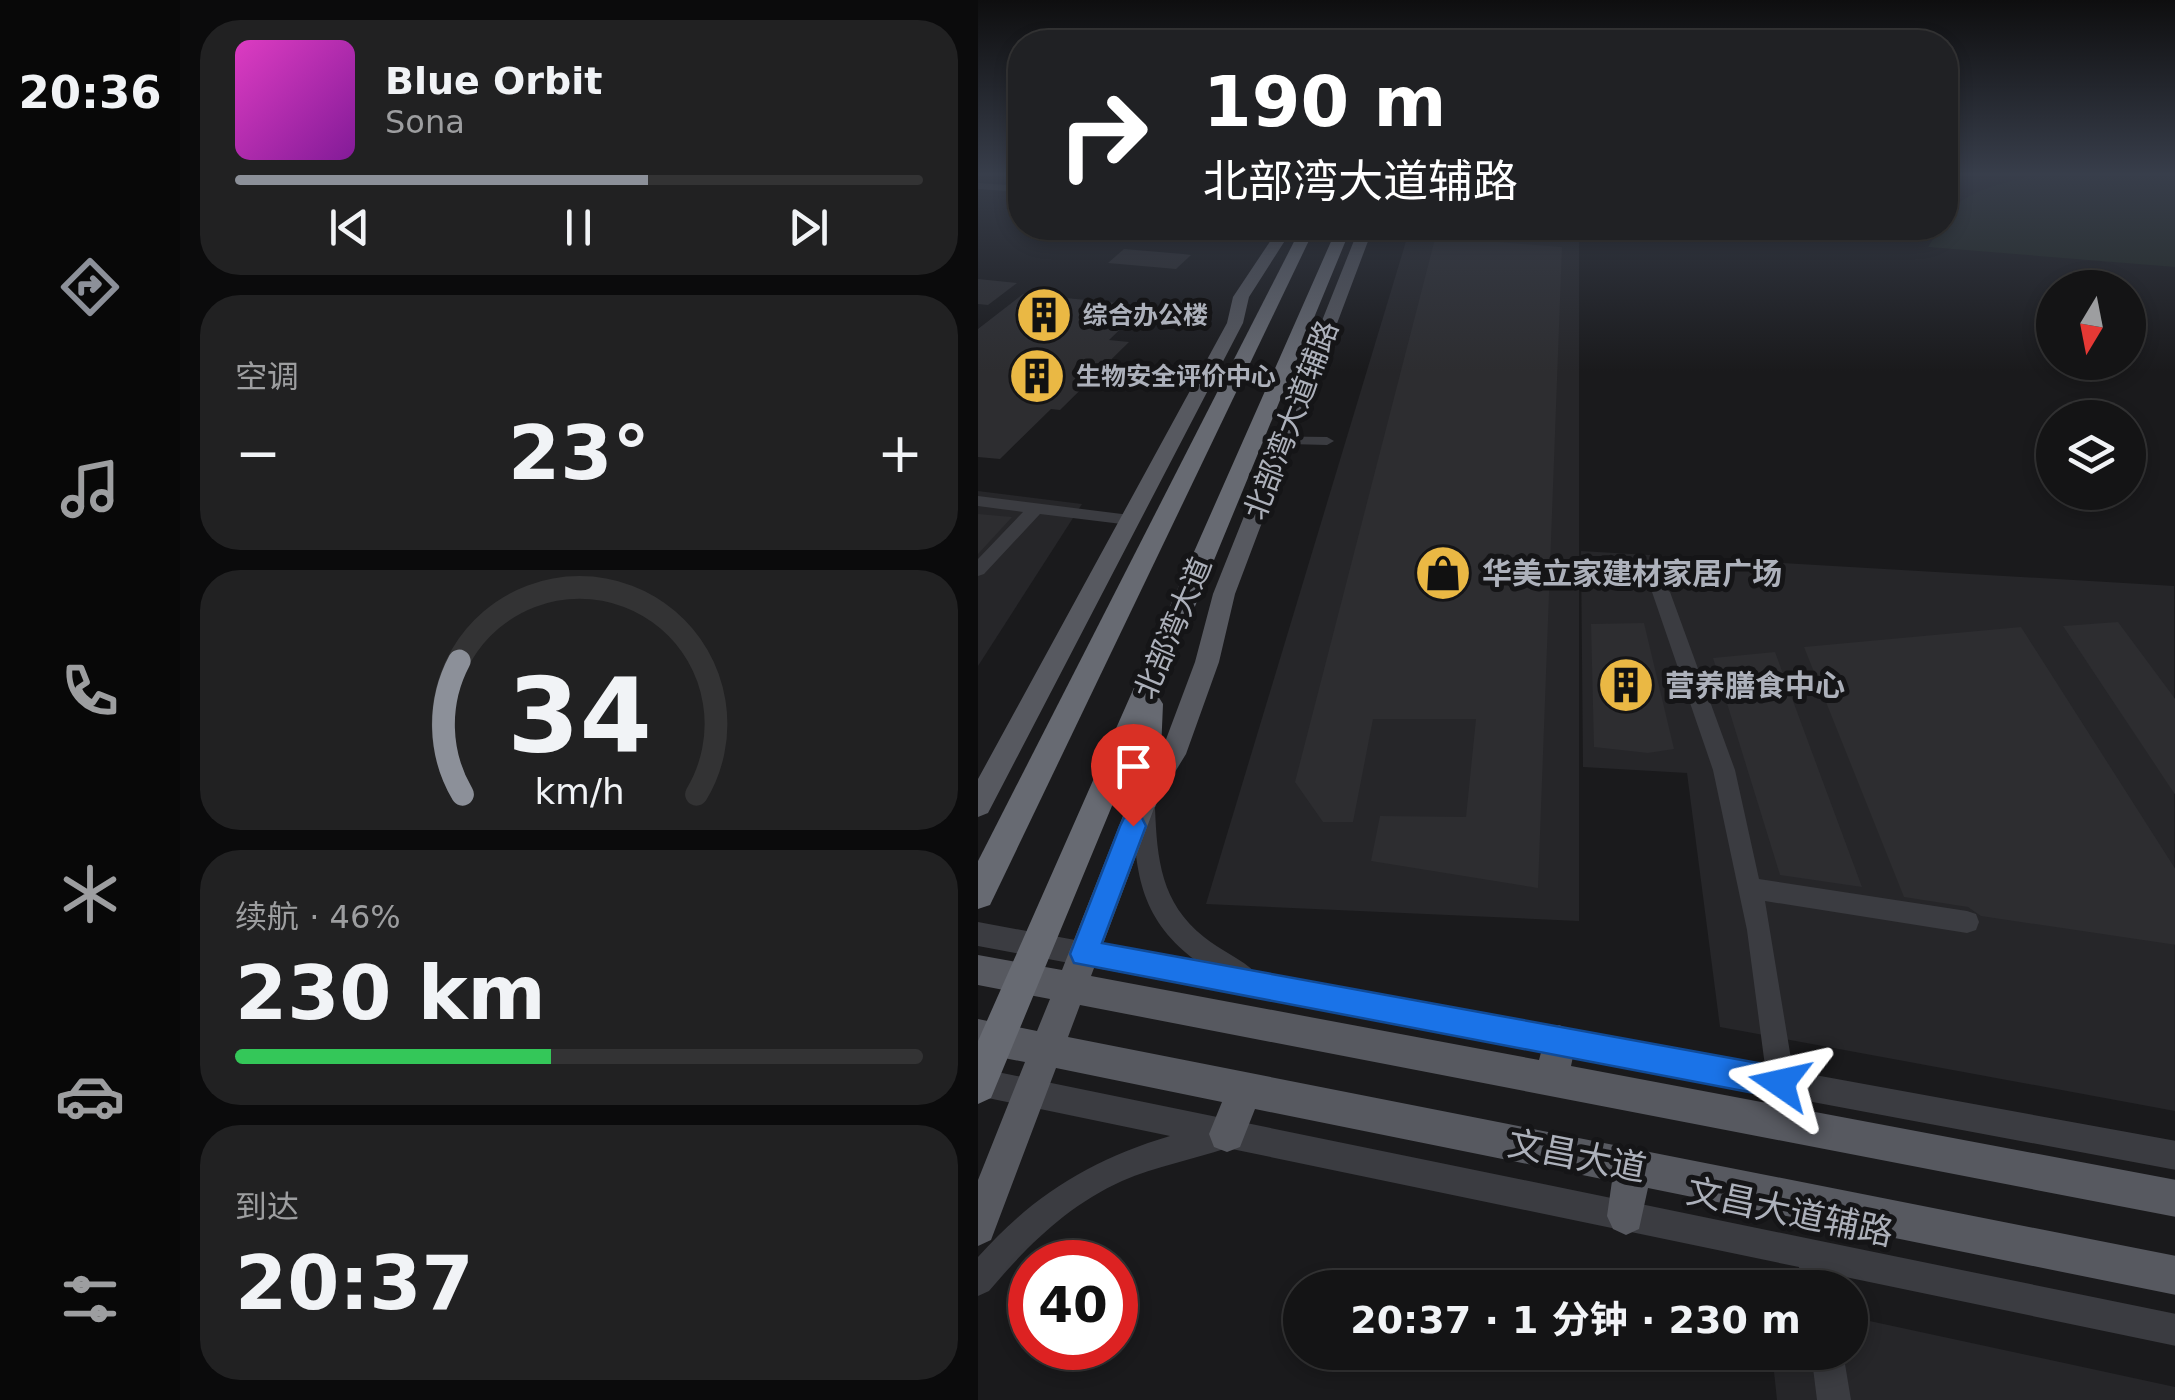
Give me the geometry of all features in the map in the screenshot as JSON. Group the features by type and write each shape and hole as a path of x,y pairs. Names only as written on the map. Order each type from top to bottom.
{"highway":[{"name":"北部湾大道","path":"978,894 1115,617 1284,240"},
{"name":"北部湾大道","path":"978,1083 988,1038 1038,945 1339,240"},
{"path":"1144,798 1150,682"}],"main road":[{"path":"978,806 1235,323 1241,297 1282,240"},
{"name":"北部湾大道辅路","path":"978,1226 1144,798 1172,754 1207,662 1224,594 1361,240"},
{"path":"978,970 2176,1199"},
{"name":"文昌大道","path":"988,1038 2176,1276"},
{"path":"1552,1080 1559,1042"},
{"path":"1227,1134 1245,1089"},
{"path":"1626,1216 1632,1167"}],"street":[{"path":"1253,440 1328,441"},
{"path":"978,502 1130,520"},
{"path":"978,570 1036,508"},
{"path":"1661,592 1724,770 1750,888 1780,1083"},
{"path":"1078,617 1115,617"},
{"path":"978,784 1003,759"},
{"path":"1144,798 1146,869 1158,904 1176,931 1201,952 1256,986"},
{"path":"1750,888 1967,922"},
{"path":"978,934 2176,1156"},
{"name":"文昌大道辅路","path":"978,1083 2176,1330"},
{"path":"978,1280 1007,1244 1044,1210 1087,1180 1149,1154 1227,1134"},
{"path":"1813,1255 1815,1270"},
{"path":"1830,1370 1834,1400"}],"shaded area":[{"name":"华美立家建材家居广场","path":"1406,240 1579,240 1579,921 1206,904"},
{"path":"1932,240 2175,240 2175,267 1928,247"},
{"path":"978,491 1082,504 978,666"},
{"path":"1581,551 2174,586 2175,1111 1720,1027 1687,773 1583,767"},
{"path":"1868,1321 2175,1387 2175,1400 1777,1400 1774,1370 1868,1370"}],"building":[{"path":"1435,240 1562,247 1538,888 1371,861 1380,816 1466,817 1476,719 1373,719 1353,822 1323,822 1295,782"},
{"path":"1124,249 1191,255 1176,269 1108,263"},
{"path":"978,279 1017,283 988,305 978,304"},
{"name":"生物安全评价中心","path":"1023,294 1129,304 1119,313 1136,314 1109,340 1129,342 1060,410 1051,409 1000,459 978,457 978,329"},
{"path":"978,514 1012,517 978,554"},
{"path":"2118,622 2176,700 2176,796 2063,626"},
{"name":"营养膳食中心","path":"1644,623 1674,749 1648,753 1594,747 1591,624"},
{"path":"2021,627 2176,870 2176,945 1981,916 1968,907 1904,897 1804,647"},
{"path":"1775,652 1862,887 1780,875 1713,658"}],"place":[{"name":"综合办公楼","path":"1044,315"},
{"name":"生物安全评价中心","path":"1037,376"},
{"name":"华美立家建材家居广场","path":"1443,573"},
{"name":"营养膳食中心","path":"1626,685"}],"route":[{"path":"1133,826 1084,954 1780,1083"}]}
